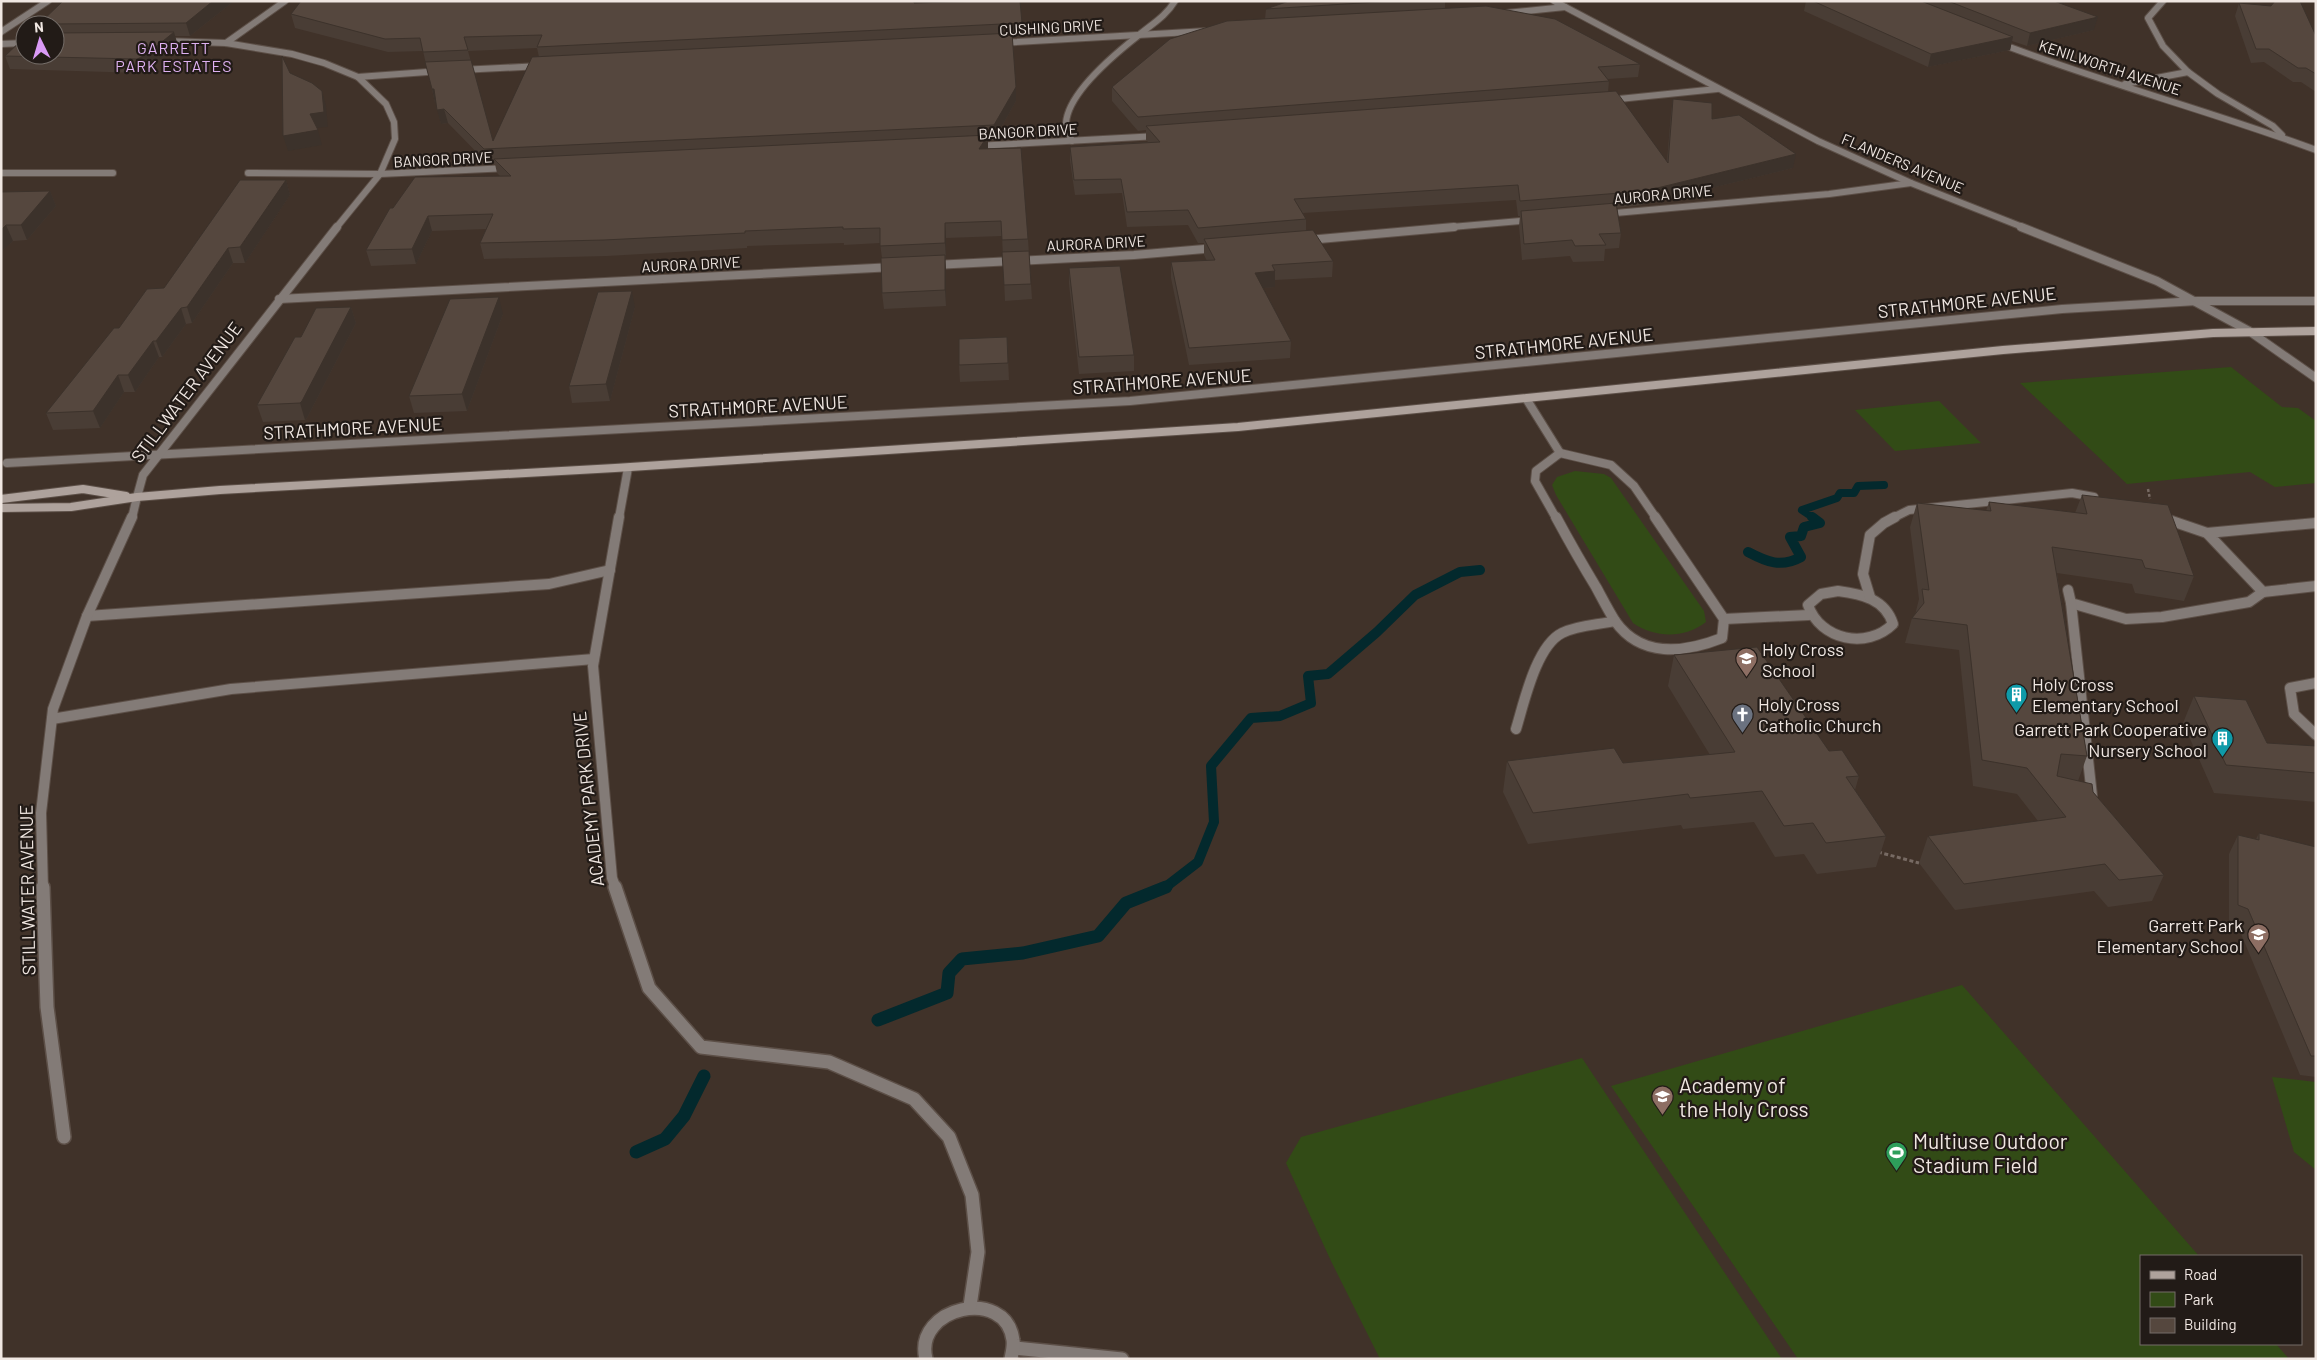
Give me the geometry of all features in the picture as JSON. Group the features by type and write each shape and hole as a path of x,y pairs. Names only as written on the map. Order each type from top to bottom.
{"main road":[{"path":"1,508 71,507 137,497 220,490 628,468 1238,427 1527,400 1993,351 2249,331 2316,331"},
{"path":"1,499 83,489 137,497"}],"street":[{"path":"1,32 48,1"},
{"path":"226,43 285,1"},
{"path":"1072,141 1066,124 1071,103 1082,88 1138,35 1171,9 1175,1"},
{"name":"FLANDERS AVENUE","path":"1554,1 1818,141 1911,183 2157,281 2197,301 2249,331 2316,378"},
{"path":"2163,1 2148,18 2163,46 2188,72 2218,94 2273,126 2284,138"},
{"path":"1496,13 1565,7"},
{"name":"CUSHING DRIVE","path":"989,44 1218,30"},
{"name":"STILLWATER AVENUE","path":"64,1137 48,1007 41,823 53,709 87,616 131,521 143,475 279,298 380,174 396,139 394,122 386,104 358,77 324,63 292,54 226,43 157,41"},
{"name":"KENILWORTH AVENUE","path":"1994,41 2122,85 2237,120 2316,150"},
{"path":"1,44 15,43"},
{"path":"358,77 409,72 546,66"},
{"path":"2122,85 2188,72"},
{"path":"1601,101 1717,89"},
{"name":"BANGOR DRIVE","path":"963,146 1165,135"},
{"name":"BANGOR DRIVE","path":"248,173 380,174 518,168"},
{"path":"1,173 112,173"},
{"name":"AURORA DRIVE","path":"1590,215 1829,194 1911,183"},
{"path":"1303,240 1541,219"},
{"name":"AURORA DRIVE","path":"925,266 1134,255 1223,247"},
{"name":"AURORA DRIVE","path":"279,298 905,267"},
{"name":"STRATHMORE AVENUE","path":"7,463 1130,401 2062,309 2197,301 2316,300"},
{"path":"1527,400 1560,453 1611,465 1634,486 1724,619 1722,638 1702,646 1666,650 1646,647 1630,636 1615,621 1535,481 1536,471 1560,453"},
{"name":"ACADEMY PARK DRIVE","path":"628,468 594,659 612,878 649,988 701,1046 829,1062 914,1099 949,1137 972,1194 978,1252 970,1306"},
{"path":"1870,597 1863,574 1870,535 1884,523 1909,510 2072,493 2102,499"},
{"path":"2154,516 2206,533 2316,523"},
{"path":"2206,533 2263,592"},
{"path":"87,616 548,584 610,570"},
{"path":"2071,603 2126,619 2162,617 2249,602 2263,592 2316,586"},
{"path":"2068,590 2093,804"},
{"path":"1854,592 1870,597 1883,605 1891,614 1893,624 1888,632 1877,637 1862,639 1845,637 1829,632 1816,624 1809,615 1808,606 1813,598 1824,593 1854,592"},
{"path":"1724,619 1809,615"},
{"path":"1516,729 1535,672 1547,646 1561,634 1615,621"},
{"path":"52,720 231,689 594,659"},
{"path":"2316,683 2290,688 2294,714 2316,735"},
{"path":"926,1359 925,1340 932,1327 942,1317 970,1306 986,1308 998,1314 1008,1323 1014,1335 1013,1353 1122,1359"}],"path":[{"path":"1869,850 1919,863"}],"green space":[{"path":"2231,367 2282,407 2298,408 2316,421 2316,483 2275,487 2250,472 2127,484 2020,383"},
{"path":"1939,401 1981,443 1895,451 1855,410"},
{"path":"1575,471 1604,474 1611,478 1704,611 1706,622 1697,628 1679,634 1651,632 1633,623 1556,495 1552,485 1557,477"},
{"name":"Multiuse Outdoor Stadium Field","path":"1962,985 2198,1255 2140,1255 2140,1345 2277,1345 2289,1359 1798,1359 1611,1086"},
{"path":"1582,1058 1782,1359 1380,1359 1331,1261 1286,1163 1301,1137"},
{"path":"2272,1077 2316,1082 2316,1170 2294,1152"}],"building":[{"path":"63,1 213,1 186,23 65,24 65,15 48,15"},
{"path":"301,1 914,1 914,3 1020,1 1022,23 537,47 542,35 464,37 468,50 423,52 420,38 385,39 291,14"},
{"path":"1289,1 1393,1 1266,9"},
{"path":"1813,1 1921,1 2013,37 1931,54"},
{"path":"1948,1 2054,1 2098,17 2030,33"},
{"path":"2275,1 2300,1 2316,36 2316,74 2306,68 2298,68 2269,49 2256,49 2239,3 2271,6"},
{"path":"1486,6 1555,19 1640,64 1598,67 1609,81 1138,117 1112,87 1170,39 1227,21"},
{"path":"174,32 146,55 137,59 65,57 65,33"},
{"path":"1012,33 1016,87 994,125 484,149 444,109 437,110 434,89 432,89 425,62 471,60 493,141 532,57"},
{"path":"15,46 15,56 5,56"},
{"path":"282,56 290,73 312,83 322,91 324,112 310,114 318,130 283,136"},
{"path":"1616,91 1668,163 1673,99 1712,103 1712,119 1739,115 1796,154 1645,191 1520,201 1518,185 1294,199 1306,219 1198,228 1188,210 1127,212 1121,179 1074,180 1070,147 1160,142 1146,126"},
{"path":"988,135 979,149 1021,148 1028,239 1002,240 1001,221 945,223 945,243 880,246 880,228 843,229 843,227 604,240 480,243 493,214 428,216 412,249 366,250 390,208 393,208 415,177 511,176 494,159"},
{"path":"240,180 286,180 240,247 228,248 187,307 181,308 128,375 118,375 93,411 46,413 114,328 119,328 147,289 164,288"},
{"path":"50,191 21,225 6,225 1,230 1,192"},
{"path":"1616,203 1621,233 1599,234 1606,245 1575,246 1572,240 1524,244 1521,211"},
{"path":"1313,230 1333,261 1272,265 1275,271 1255,273 1291,341 1189,348 1171,262 1215,260 1204,239"},
{"path":"1029,251 1031,284 1004,285 1002,252"},
{"path":"945,255 945,290 882,293 881,258"},
{"path":"1120,266 1134,355 1079,357 1069,268"},
{"path":"632,291 606,384 569,386 598,292"},
{"path":"499,297 462,394 409,396 450,299"},
{"path":"351,307 302,401 300,403 257,405 295,337 301,337 316,308"},
{"path":"1007,337 1008,363 959,365 959,339"},
{"path":"2082,495 2168,505 2194,576 2145,568 2142,560 2052,547 2087,756 2061,754 2057,776 2092,784 2093,792 2164,875 2119,880 2105,864 1964,884 1928,836 2066,817 2027,768 1982,760 1967,625 1912,618 1924,603 1922,589 1929,590 1917,503 1991,511 1989,502 2087,514"},
{"path":"1757,647 1829,751 1842,750 1859,776 1846,777 1886,836 1826,843 1813,823 1784,826 1762,791 1690,798 1688,794 1533,813 1507,761 1614,748 1623,763 1735,752 1674,655"},
{"path":"2194,696 2246,700 2267,743 2316,746 2316,773 2226,765"},
{"name":"Garrett Park Elementary School","path":"2259,833 2316,847 2316,1056 2311,1056 2248,909 2238,905 2238,835 2259,840"}],"waterway":[{"path":"1814,518 1802,510 1837,498 1840,493 1854,493 1858,486 1884,485"},
{"path":"1748,552 1761,559 1780,563 1801,557 1790,537 1801,536 1804,527 1820,523 1812,517"},
{"path":"1165,887 1198,862 1214,822 1211,766 1251,718 1280,716 1311,703 1308,676 1328,674 1377,632 1415,595 1460,572 1480,570"},
{"path":"878,1020 947,993 949,973 962,959 1023,953 1098,936 1126,903 1165,887"},
{"path":"636,1152 665,1139 684,1116 704,1076"}],"place":[{"name":"Holy Cross School","path":"1746,678"},
{"name":"Holy Cross Elementary School","path":"2016,713"},
{"name":"Holy Cross Catholic Church","path":"1742,733"},
{"name":"Garrett Park Cooperative Nursery School","path":"2223,758"},
{"name":"Garrett Park Elementary School","path":"2259,954"},
{"name":"Academy of the Holy Cross","path":"1663,1115"},
{"name":"Multiuse Outdoor Stadium Field","path":"1897,1171"}],"district":[{"name":"GARRETT PARK ESTATES","path":"174,56"}]}
